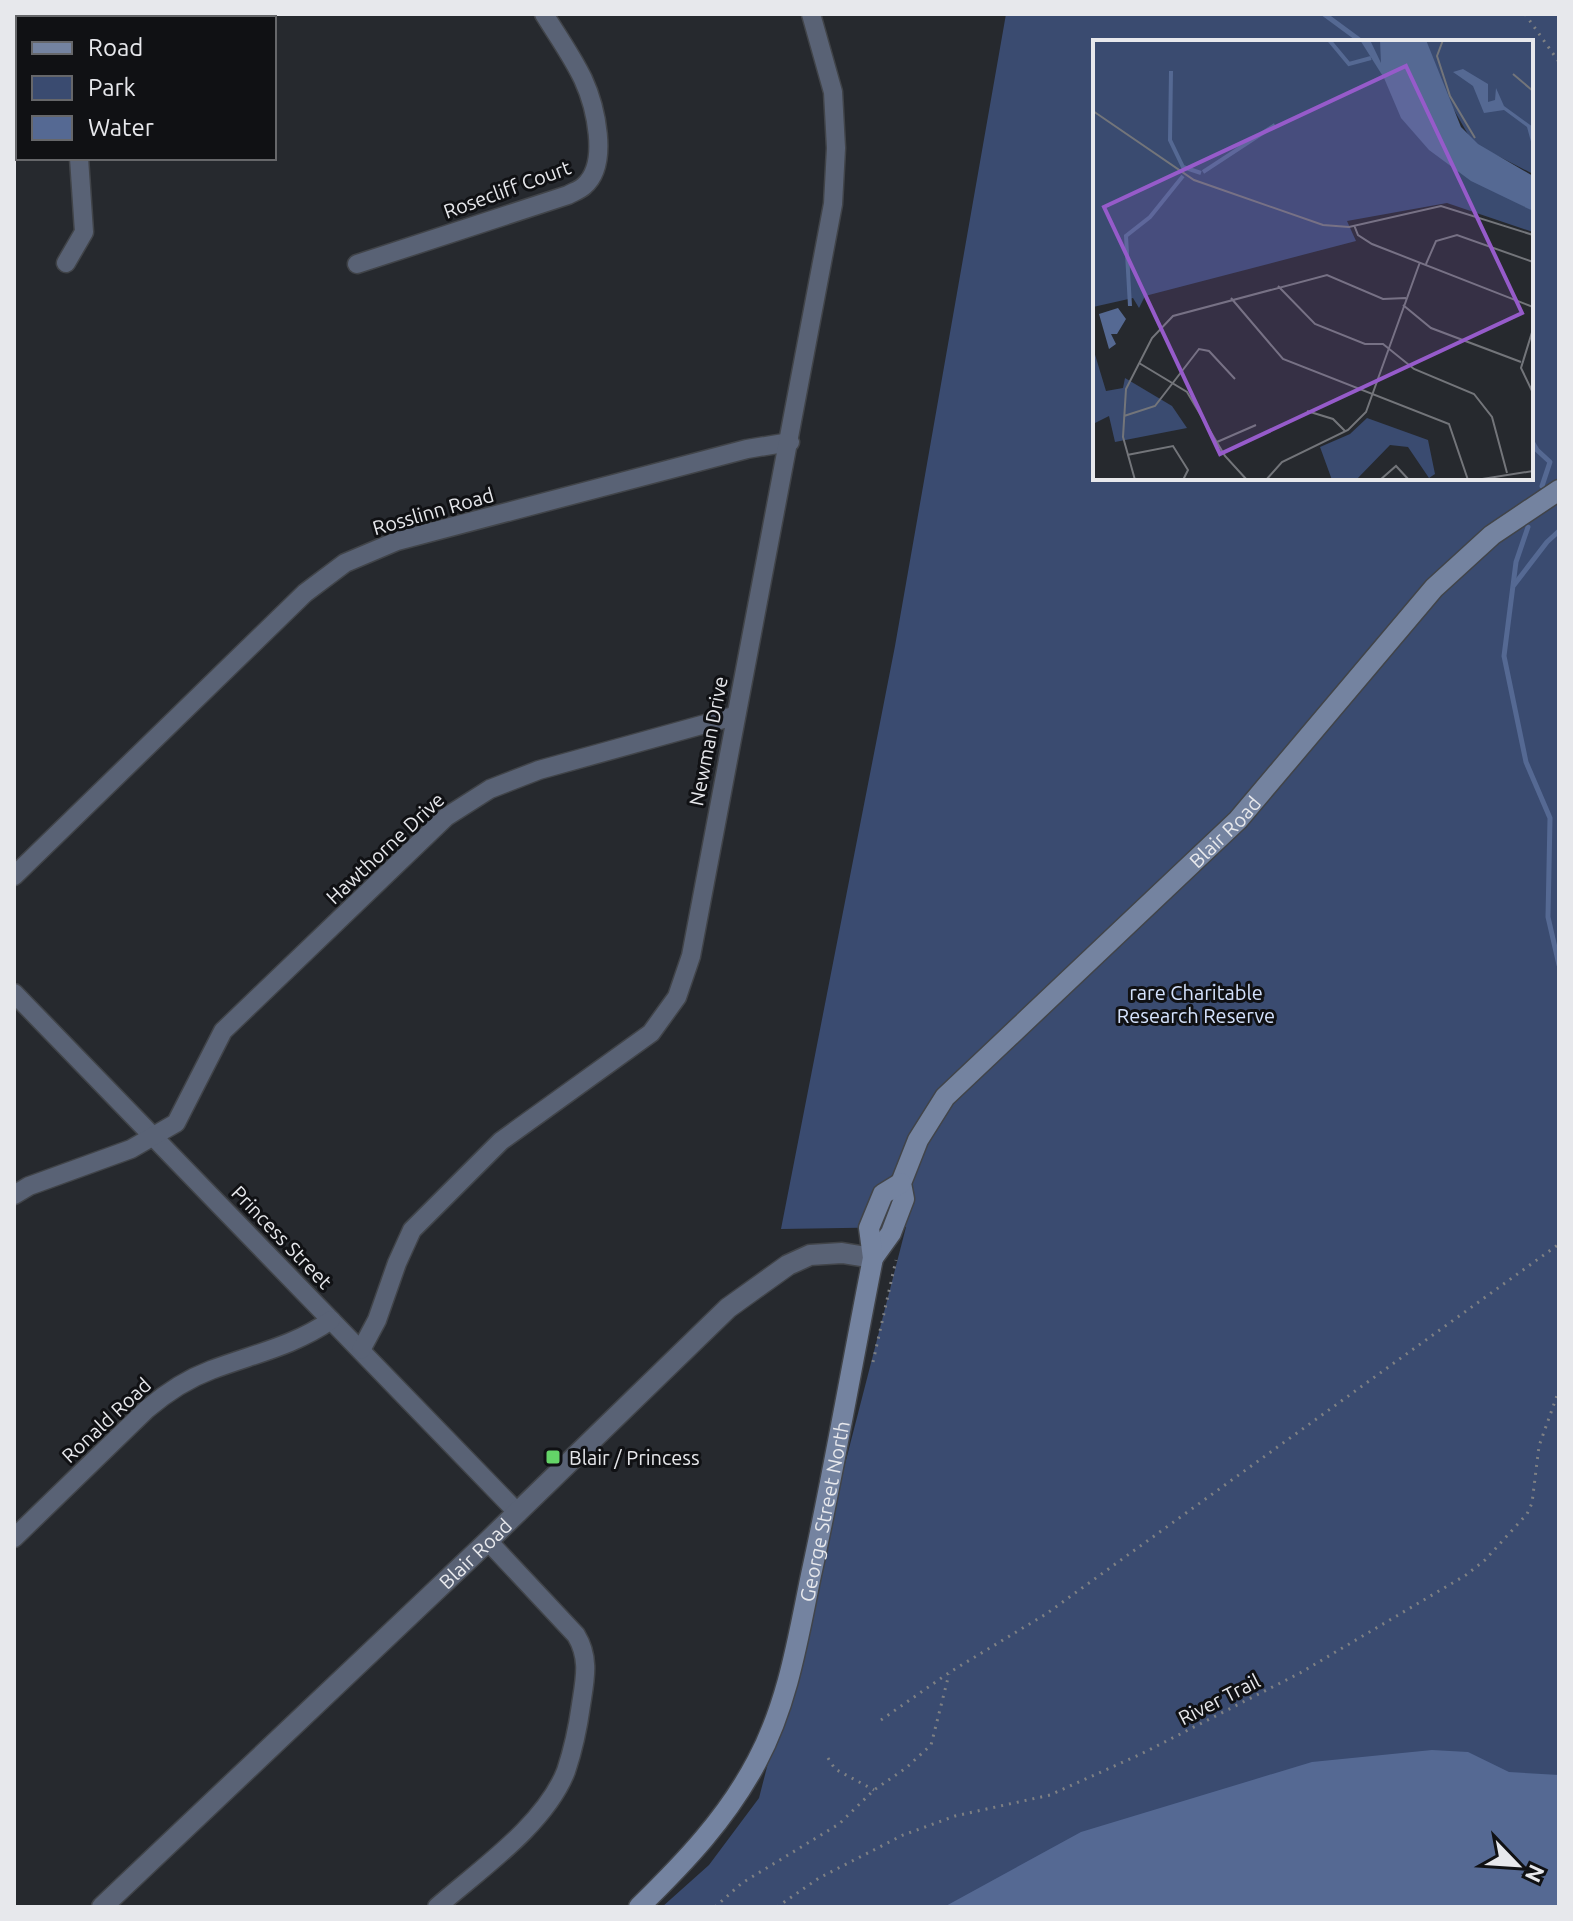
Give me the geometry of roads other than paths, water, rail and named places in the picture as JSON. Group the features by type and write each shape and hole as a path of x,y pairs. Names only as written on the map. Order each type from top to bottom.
{"main road":[{"name":"Blair Road","path":"873,1258 869,1228 883,1194 901,1183 918,1140 945,1097 1238,820 1434,588 1492,535 1559,490"},
{"name":"George Street North","path":"639,1907 683,1864 722,1819 775,1724 788,1687 873,1258"}],"street":[{"path":"104,16 136,14"},
{"name":"Rosecliff Court","path":"357,264 568,195 585,186 595,170 599,150 596,123 583,80 544,14"},
{"name":"Newman Drive","path":"361,1350 377,1320 412,1230 501,1141 651,1033 677,997 691,956 833,204 836,148 833,92 811,14"},
{"path":"66,263 84,232 79,160"},
{"name":"Rosslinn Road","path":"14,876 305,593 345,563 397,541 747,449 790,442"},
{"name":"Hawthorne Drive","path":"14,1195 29,1186 131,1149 176,1123 223,1031 446,817 490,789 539,770 734,716"},
{"name":"Princess Street","path":"14,993 518,1513"},
{"name":"Blair Road","path":"102,1907 518,1513 728,1308 788,1265 810,1255 842,1253 873,1258"},
{"name":"Ronald Road","path":"14,1538 170,1390 209,1370 296,1342 331,1320"},
{"path":"437,1907 520,1835 546,1805 565,1772 578,1723 587,1669 584,1648 576,1635 488,1541"}],"water":[{"path":"1432,1750 1468,1752 1509,1772 1559,1775 1559,1907 944,1907 1081,1832 1312,1762"}],"waterway":[{"path":"1324,14 1359,40"},
{"path":"1533,443 1550,462 1542,486"},
{"path":"1528,527 1516,562 1504,656 1526,762 1550,818 1548,917 1559,965"},
{"path":"1514,585 1559,531"}],"place":[{"name":"Blair / Princess","path":"553,1457"}],"park label":[{"name":"rare Charitable Research Reserve","path":"1196,1004"}]}
